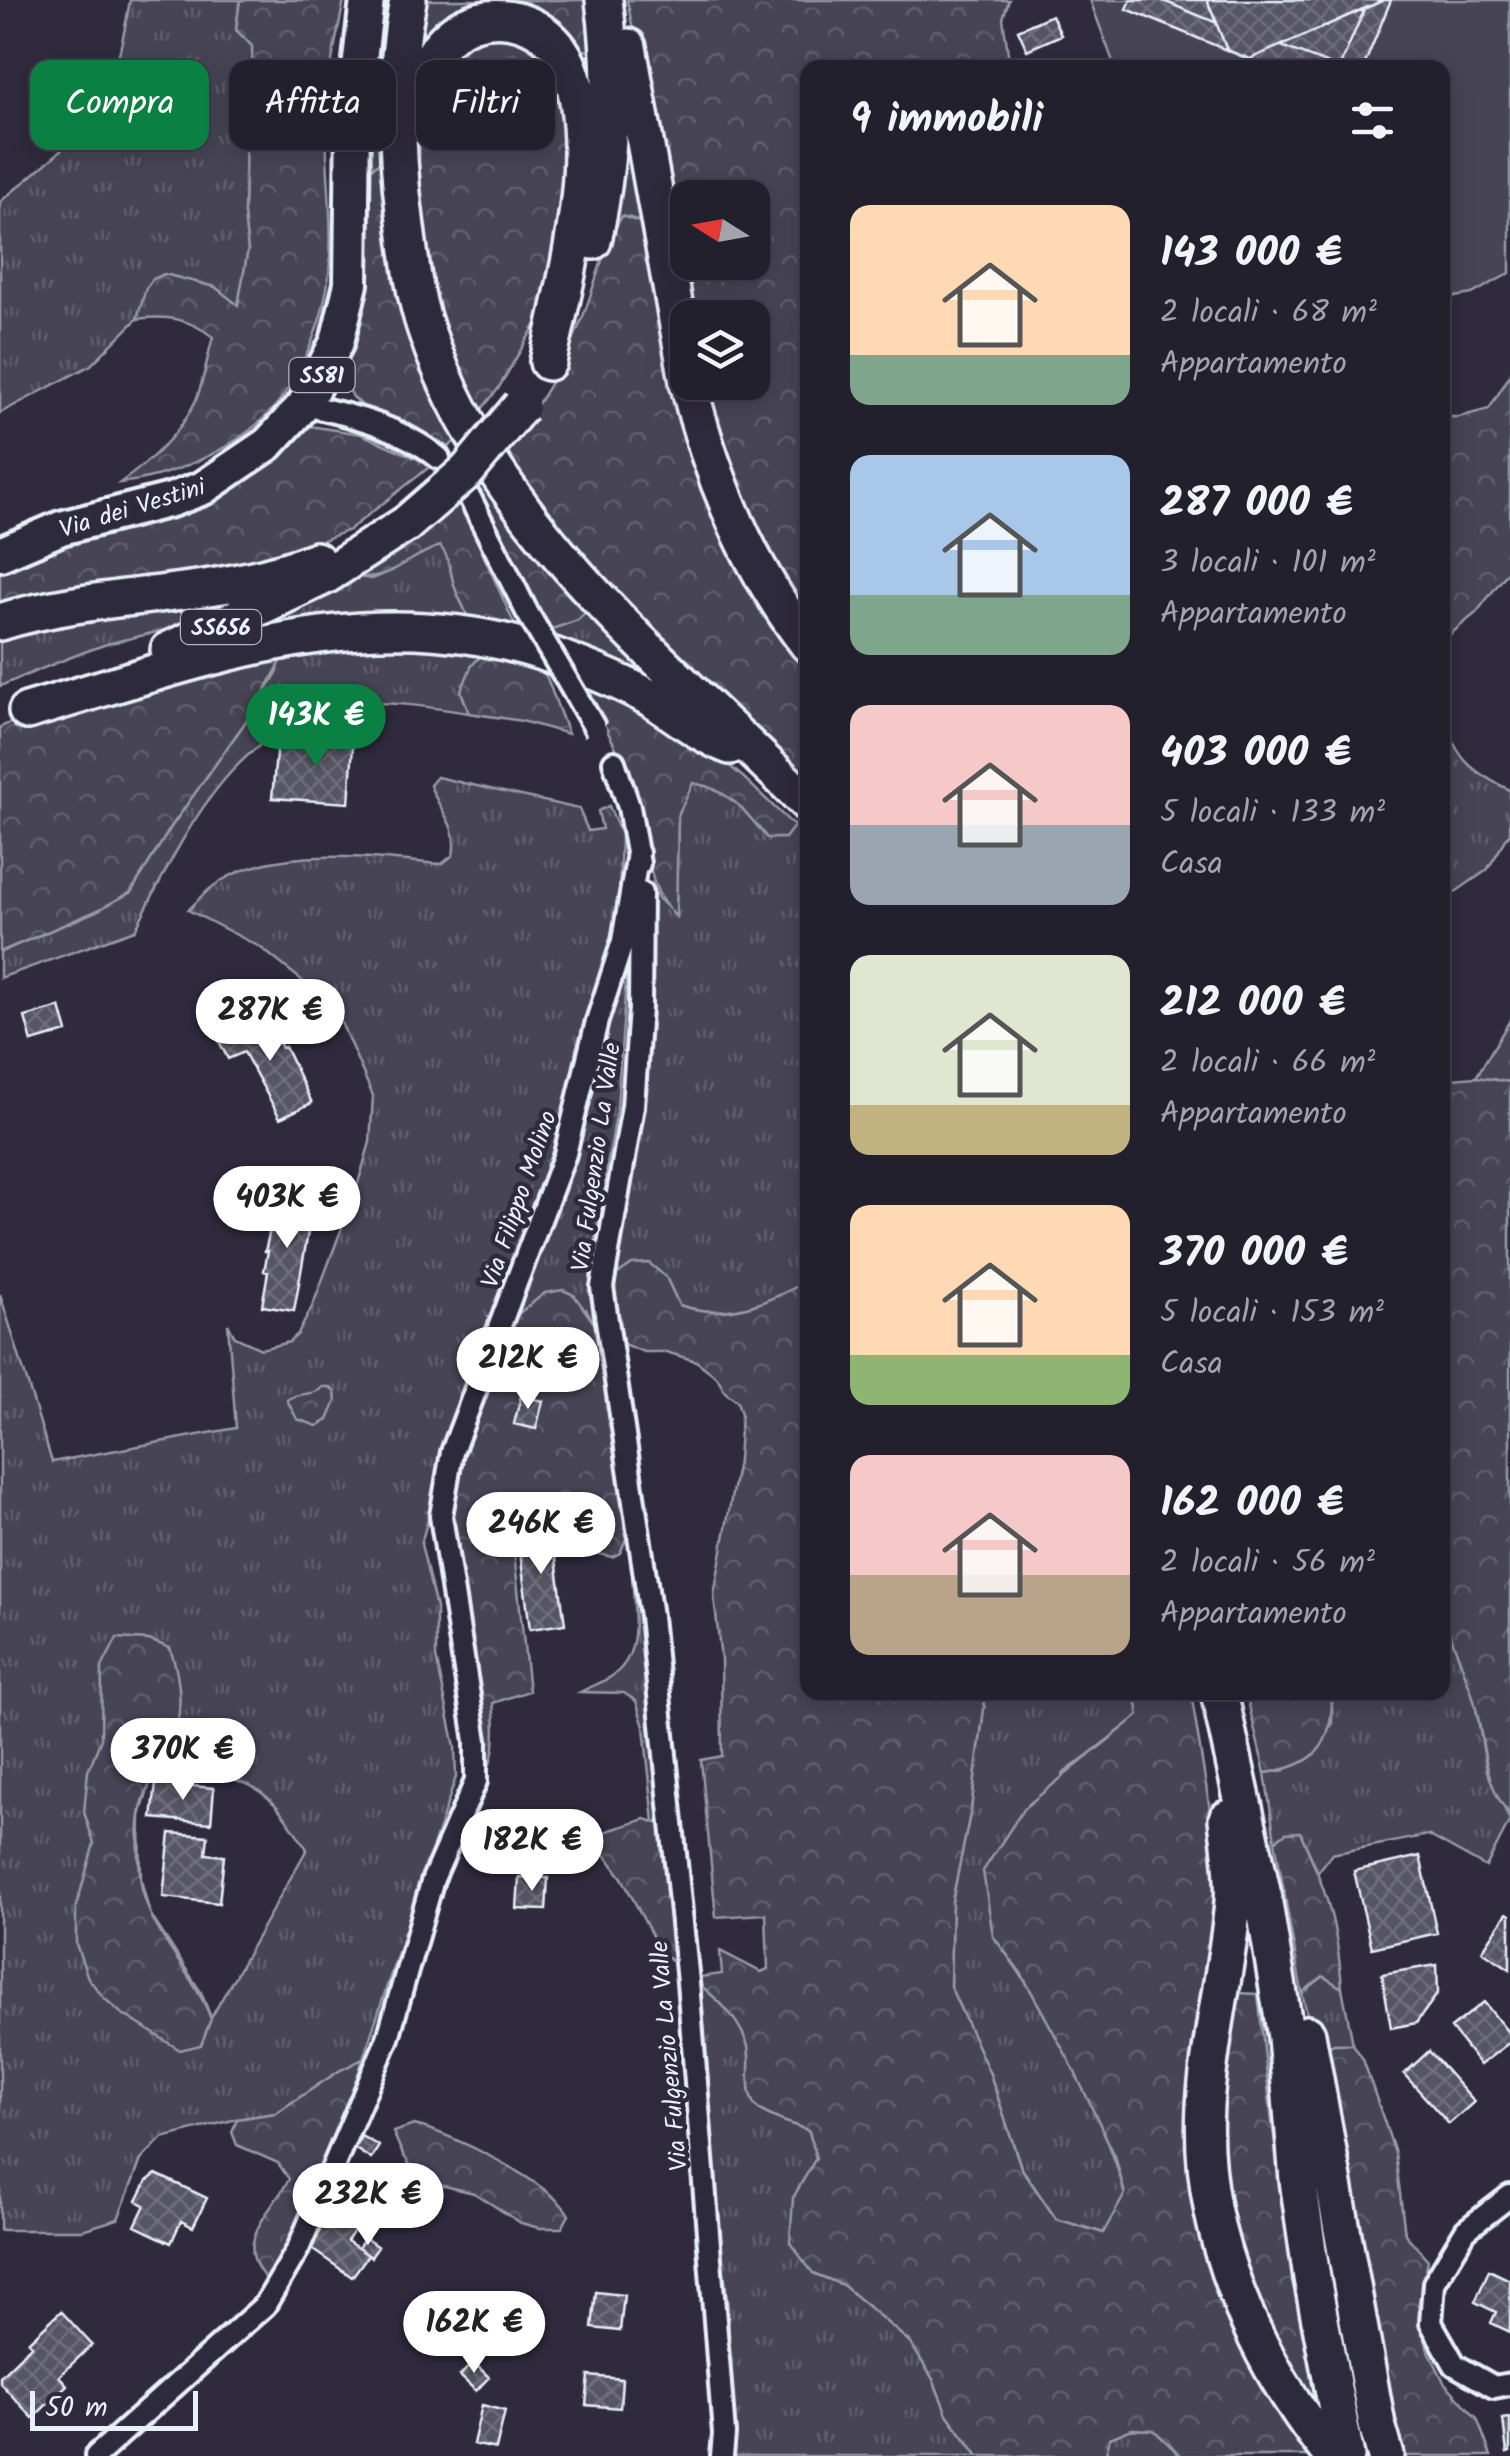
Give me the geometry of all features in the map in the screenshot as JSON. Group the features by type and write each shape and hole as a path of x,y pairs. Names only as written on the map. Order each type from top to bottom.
{"highway":[{"path":"408,0 402,30 396,153 411,266 426,331 468,426 542,532 592,590 800,796"},
{"name":"SS656","path":"13,716 253,613 339,568 406,524 467,471 520,406 548,362 578,292 604,195 612,87 604,0"},
{"path":"615,0 627,44 673,300"},
{"path":"403,201 416,101 426,68 441,44 479,20 504,17 544,32 556,42 569,68 581,130 578,206 548,362"},
{"path":"693,400 719,485 747,548 800,631"},
{"path":"0,622 44,608 208,589 281,574 406,524"},
{"path":"13,716 265,642 387,628 455,634 551,655 612,678 722,743 761,758"},
{"path":"1221,1700 1262,1891 1286,2037 1298,2180 1312,2278 1346,2456"},
{"path":"1232,1744 1226,1810 1233,1899 1205,2105 1207,2170 1225,2259 1246,2315 1269,2366 1300,2416 1332,2456"},
{"path":"1262,1891 1301,2002 1377,2425 1386,2456"}],"main road":[{"name":"Via dei Vestini","path":"0,554 62,528 203,488 268,444 304,405 337,342 351,284 354,119 367,0"}],"street":[{"path":"304,405 380,426 422,444 439,458"},
{"path":"470,498 526,612 596,730"},
{"name":"Via Fulgenzio La Valle","path":"614,762 629,807 638,854 642,924 634,1106 602,1286 651,1616 688,1982 724,2434 722,2456"},
{"name":"Via Filippo Molino","path":"96,2456 265,2305 298,2249 388,2038 433,1879 476,1782 476,1741 442,1516 452,1452 565,1154 597,1020 622,941 638,854"},
{"path":"1510,2196 1466,2230 1434,2283 1431,2323 1455,2366 1494,2386 1510,2384"}],"green space":[{"path":"130,0 240,0 236,29 252,46 252,60 229,60 229,150 246,150 244,214 248,250 238,306 215,287 164,274 146,288 137,319 91,365 0,413 0,202 60,150 209,150 209,60 117,60"},
{"path":"240,0 344,0 332,60 252,60 252,46 236,30"},
{"path":"377,0 397,0 392,60 373,60"},
{"path":"417,0 586,0 593,53 567,44 513,7 438,60 416,60"},
{"path":"627,0 1009,0 1003,18 1009,60 800,60 800,614 753,545 708,400 770,400 770,300 687,300 683,280 770,280 770,180 670,180 670,216"},
{"path":"1090,0 1510,0 1510,273 1472,294 1450,298 1450,60 1112,60"},
{"path":"512,30 548,60 448,60 455,43"},
{"path":"555,66 559,69 571,181 543,312 498,389 478,414 455,372 426,276 418,190 419,150 555,150"},
{"path":"621,138 631,141 648,225 628,217 608,238"},
{"path":"246,150 327,150 331,241 328,280 311,344 278,403 250,430 197,461 158,476 120,483 182,425 196,400 213,337 177,319 137,319 146,288 164,274 215,287 238,305 248,250 244,214"},
{"path":"366,150 384,150 383,160 364,174"},
{"path":"383,160 383,195 399,289 460,436 449,447 365,408 353,397 335,362 364,174"},
{"path":"622,216 648,225 659,303 670,330 670,400 699,400 800,643 800,772 700,683 575,554 501,456 564,359"},
{"path":"1510,375 1510,569 1476,613 1450,634 1450,417 1489,409"},
{"path":"310,426 361,434 432,465 349,530 235,575 75,590 0,604 0,564"},
{"path":"490,470 591,607 578,620 549,630 470,492"},
{"path":"460,503 517,630 468,620 440,546 376,576 351,576"},
{"path":"440,545 468,620 386,613 289,624 280,611 351,576 371,579 392,571"},
{"path":"220,599 211,609 184,624 104,645 0,686 0,629"},
{"path":"591,607 647,667 638,678 562,649 549,630 578,620"},
{"path":"497,647 461,691 469,713 360,703 306,718 271,737 241,761 215,791 193,823 135,930 0,978 0,952 131,892 171,827 258,704 278,671 281,648"},
{"path":"483,654 532,654 547,678 568,734 522,721 469,713 461,691 472,665"},
{"path":"284,656 258,704 171,827 131,892 0,952 0,727 31,714"},
{"path":"573,672 690,733 794,826 785,838 767,838 744,810 726,796 693,783 678,815 676,917 664,903 652,876 644,820 626,768"},
{"path":"1450,734 1473,768 1510,790 1510,833 1487,870 1454,893 1450,900"},
{"path":"437,777 579,809 588,831 602,829 598,811 609,806 621,835 619,895 608,958 576,1049 568,1109 541,1206 441,1472 421,1544 436,1608 436,1657 455,1747 456,1777 363,2059 276,2113 162,2138 141,2160 118,2219 82,2230 0,2230 0,1294 52,1462 236,1428 228,1324 235,1337 261,1349 289,1342 298,1334 313,1305 356,1190 370,1142 373,1096 339,1018 304,982 260,947 188,910 211,888 262,864 354,857 442,864 453,855 453,835 430,785","holes":["207,1772 227,1777 267,1797 307,1849 211,2018 201,1992 150,1914 141,1880 140,1816 153,1774"]},
{"path":"693,782 726,796 744,810 767,838 785,838 794,826 800,833 800,1284 761,1302 729,1310 679,1305 666,1277 611,1279 646,1035 651,882 658,898 676,915 678,815"},
{"path":"630,924 617,1108 590,1271 596,1326 586,1309 513,1318"},
{"path":"1510,1020 1510,1082 1476,1077"},
{"path":"1476,1077 1510,1082 1510,1815 1488,1772 1472,1694 1450,1633 1450,1078"},
{"path":"649,1263 666,1277 679,1305 696,1309 746,1307 800,1284 800,1700 985,1700 971,1809 952,1901 950,1986 990,2074 1021,2168 1056,2219 1103,2233 1125,2194 1115,2156 1021,1973 993,1936 983,1871 1024,1808 1139,1715 1136,1700 1192,1700 1222,1884 1196,2186 1322,2456 1181,2456 1154,2430 1132,2429 1110,2438 1105,2456 978,2456 947,2414 933,2379 910,2342 843,2285 813,2273 790,2243 793,2198 816,2158 809,2131 770,2116 754,2103 749,2087 747,2043 724,2007 692,1978 722,1974 720,1951 761,1972 768,1969 766,1914 716,1917 701,1760 722,1756 721,1660 714,1595 738,1460 741,1414 737,1401 726,1393 717,1377 696,1361 666,1352 644,1352 618,1342 610,1279 632,1264"},
{"path":"563,1290 574,1295 596,1326 626,1539 620,1553 612,1557 599,1554 588,1535 571,1519 511,1525 529,1691 493,1703 494,1748 478,1789 447,1511 460,1452 513,1318 545,1293"},
{"path":"323,1387 335,1392 336,1401 328,1420 317,1426 297,1419 287,1400"},
{"path":"632,1569 640,1593 664,1825 654,1822 644,1727 636,1701 624,1693 580,1692 612,1676 628,1658 634,1634"},
{"path":"1450,1632 1474,1697 1487,1771 1510,1820 1486,1867 1428,1835 1332,1854 1318,1872 1300,1833 1286,1833 1275,1841 1265,1773 1285,1770 1332,1725 1332,1700 1450,1700"},
{"path":"117,1638 149,1640 170,1648 179,1684 175,1733 145,1796 138,1837 140,1876 151,1914 211,2019 201,2045 180,2050 104,1998 88,1978 76,1944 76,1908 94,1843 84,1812 88,1771 101,1739 102,1667"},
{"path":"985,1700 1137,1700 1140,1715 1064,1773 993,1936 1071,2059 1115,2161 1125,2194 1104,2233 1056,2219 1021,2167 990,2074 950,1986 952,1901 971,1809"},
{"path":"1248,1700 1332,1700 1329,1726 1319,1749 1299,1764 1265,1773"},
{"path":"645,1819 664,1825 679,1966 661,1953 622,1878 600,1848 601,1833"},
{"path":"1300,1832 1329,1908 1342,1988 1323,1976 1302,1993 1275,1841 1286,1833"},
{"path":"1324,1976 1342,1988 1353,2044 1334,2044 1322,2051 1315,2047 1302,1993"},
{"path":"692,1978 724,2007 747,2042 749,2087 754,2103 770,2116 809,2131 816,2158 793,2198 813,2273 843,2285 910,2342 933,2379 947,2414 978,2456 732,2456 728,2308"},
{"path":"1238,1993 1258,1994 1272,2123 1319,2424 1259,2338 1210,2135"},
{"path":"1334,2044 1353,2044 1363,2059 1395,2153 1405,2234 1428,2260 1418,2306 1427,2347 1444,2382 1477,2418 1491,2456 1398,2456 1322,2050"},
{"path":"363,2059 322,2173 269,2282 258,2268 253,2242 289,2179 278,2163 237,2145 232,2132 237,2119 276,2113"},
{"path":"414,2125 475,2148 543,2189 569,2215 562,2228 521,2223 474,2193 418,2176 393,2132"},
{"path":"1131,2429 1154,2430 1181,2456 1105,2456 1109,2438"}],"building":[{"path":"1131,0 1391,0 1366,60 1251,60 1127,9"},
{"path":"1161,0 1207,0 1217,23"},
{"path":"1207,0 1384,0 1250,59 1227,50"},
{"path":"1365,8 1342,60 1318,60 1281,46"},
{"path":"1052,15 1061,35 1027,50 1018,30"},
{"path":"324,728 354,731 349,803 272,798 277,743 323,747"},
{"path":"60,1007 67,1032 32,1042 25,1017"},
{"path":"284,1017 290,1029 276,1036 312,1103 280,1118 244,1052 228,1059 219,1041 265,1019 268,1024"},
{"path":"279,1193 314,1199 294,1311 262,1306 268,1272 264,1271 265,1251"},
{"path":"521,1396 543,1401 536,1429 514,1424"},
{"path":"551,1524 565,1624 530,1629 517,1529"},
{"path":"156,1783 214,1788 211,1823 152,1818"},
{"path":"170,1833 208,1836 206,1854 224,1856 219,1903 163,1897"},
{"path":"1420,1856 1437,1933 1372,1948 1354,1871"},
{"path":"519,1877 548,1878 546,1910 517,1909"},
{"path":"1507,1913 1510,1915 1510,1969 1482,1951"},
{"path":"1437,1965 1438,1993 1416,2023 1391,2028 1382,1974"},
{"path":"1484,2002 1510,2035 1510,2042 1480,2065 1451,2028"},
{"path":"1429,2051 1474,2102 1449,2124 1404,2074"},
{"path":"361,2136 379,2146 371,2159 354,2148"},
{"path":"156,2174 207,2198 193,2227 181,2221 171,2243 135,2226 145,2205 137,2201 147,2181"},
{"path":"341,2197 366,2214 347,2241 368,2255 352,2277 310,2248 318,2236 309,2230 330,2198 337,2203"},
{"path":"365,2238 378,2247 371,2257 358,2248"},
{"path":"1489,2270 1510,2280 1510,2332 1491,2323 1496,2312 1475,2302"},
{"path":"596,2292 624,2295 620,2331 592,2328"},
{"path":"61,2311 92,2345 59,2376 67,2385 33,2418 0,2383 0,2376"},
{"path":"473,2362 489,2377 476,2391 460,2376"},
{"path":"589,2376 622,2379 620,2408 586,2405"},
{"path":"482,2405 505,2411 496,2449 473,2444"},
{"path":"1510,2418 1510,2452 1507,2453 1503,2419"}]}
